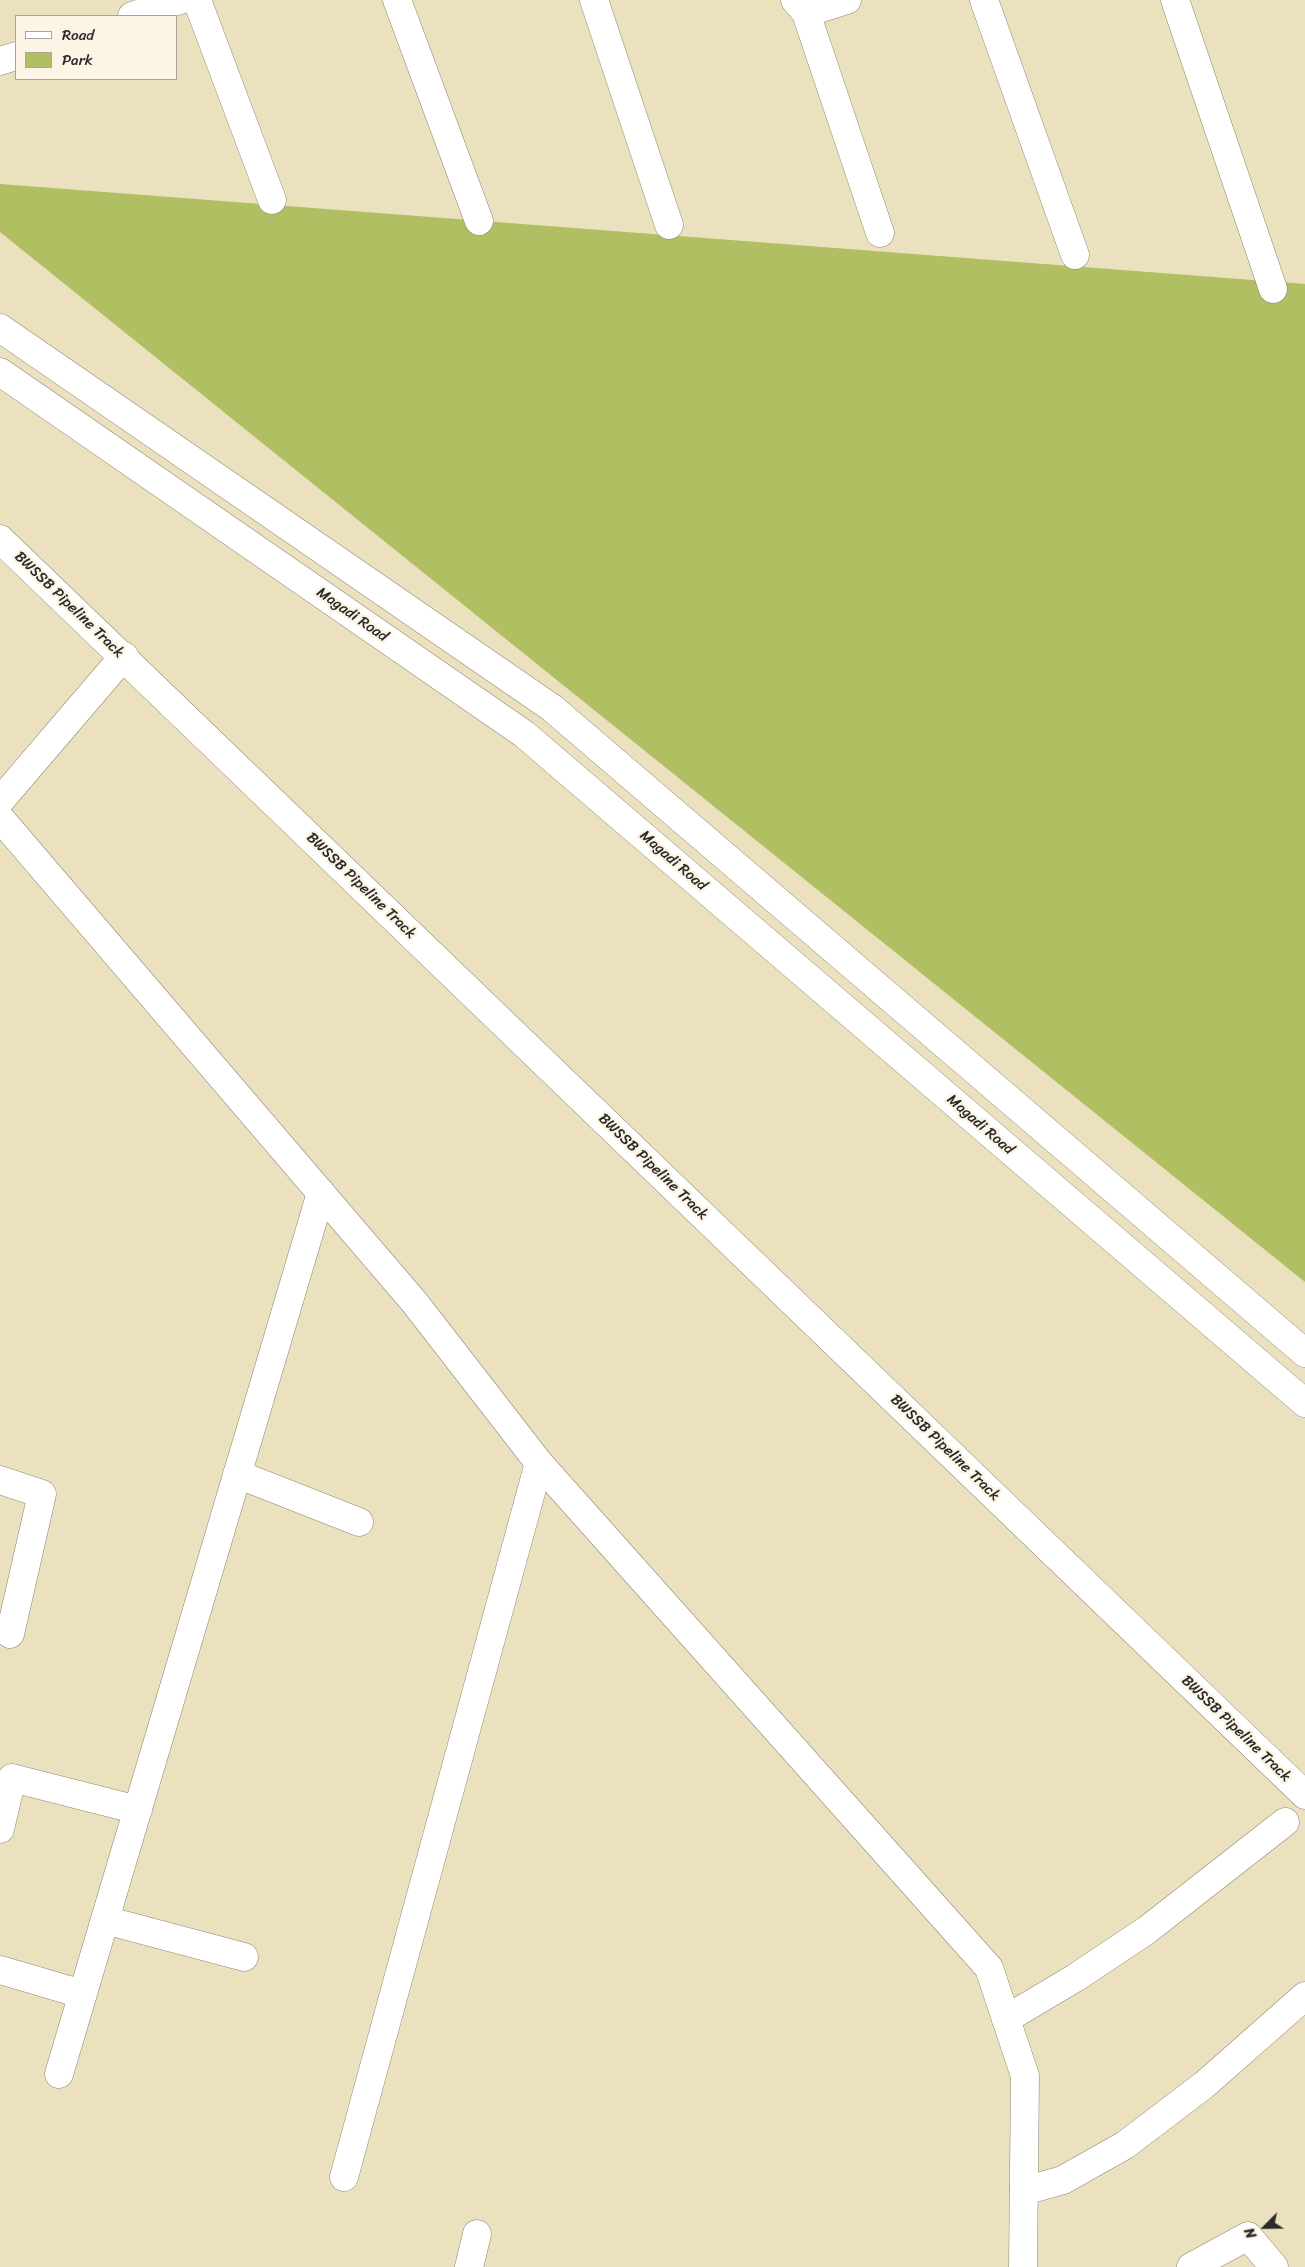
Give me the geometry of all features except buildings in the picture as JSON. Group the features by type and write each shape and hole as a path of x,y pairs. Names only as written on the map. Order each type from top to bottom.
{"street":[{"path":"135,15 180,0"},
{"path":"197,0 272,200"},
{"path":"397,0 479,221"},
{"path":"594,0 669,225"},
{"path":"847,0 801,6 880,233"},
{"path":"984,0 1075,255"},
{"path":"1175,0 1273,289"},
{"path":"0,61 15,56"},
{"path":"0,328 552,708 1305,1353"},
{"name":"Magadi Road","path":"0,372 524,734 1305,1403"},
{"name":"BWSSB Pipeline Track","path":"0,539 124,656 1305,1795"},
{"path":"0,801 124,656"},
{"path":"0,818 416,1303 540,1463 989,1968 1025,2076 1023,2267"},
{"path":"59,2074 321,1193"},
{"path":"344,2177 540,1463"},
{"path":"238,1474 359,1522"},
{"path":"0,1480 42,1494 10,1634"},
{"path":"0,1829 12,1778 138,1810"},
{"path":"1006,2019 1075,1978 1147,1930 1285,1822"},
{"path":"105,1920 244,1957"},
{"path":"0,1970 82,1994"},
{"path":"1024,2191 1063,2180 1126,2144 1204,2085 1305,1996"},
{"path":"469,2267 477,2234"},
{"path":"1191,2267 1248,2236 1274,2267"}],"green space":[{"path":"0,184 1305,284 1305,1282 0,232"}]}
